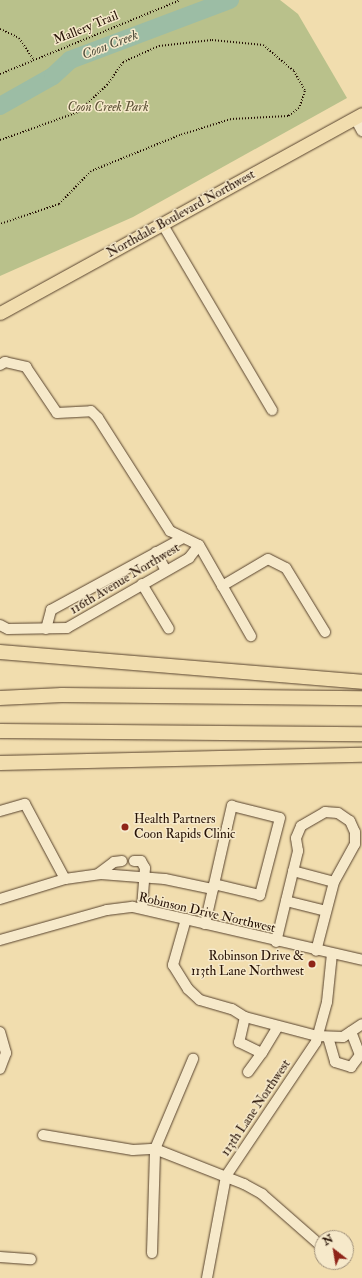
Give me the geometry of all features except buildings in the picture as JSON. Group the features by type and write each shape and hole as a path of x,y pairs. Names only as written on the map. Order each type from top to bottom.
{"highway":[{"path":"0,652 362,682"},
{"path":"0,698 62,695 362,698"},
{"path":"0,732 362,734"},
{"path":"0,763 362,755"}],"main road":[{"name":"Northdale Boulevard Northwest","path":"0,313 359,116"}],"street":[{"path":"359,116 362,130"},
{"path":"162,225 272,410"},
{"path":"0,365 5,362 26,367 57,414 91,411 98,418 170,531 199,545 251,636"},
{"path":"41,629 51,610 184,538"},
{"name":"116th Avenue Northwest","path":"0,625 8,629 67,628 189,558 199,545"},
{"path":"156,552 166,571"},
{"path":"222,586 268,559 286,568 325,632"},
{"path":"142,584 169,629"},
{"path":"0,811 25,804 65,878"},
{"path":"0,899 65,878 98,874 145,878 213,887 260,895 280,818 232,806 213,887 205,924"},
{"path":"276,942 298,851 296,838 302,826 324,812 338,813 350,821 355,832 355,844 334,882 316,951"},
{"path":"98,874 114,862 122,861"},
{"path":"134,861 144,863 145,878 142,908"},
{"path":"293,871 334,882"},
{"path":"286,901 326,911"},
{"name":"Robinson Drive Northwest","path":"0,940 106,910 142,908 276,942 362,960"},
{"path":"186,919 173,965 188,989 200,1000 232,1009 244,1017 317,1036 343,1037 362,1024"},
{"name":"113th Lane Northwest","path":"207,1278 226,1176 317,1036 327,1002 332,954"},
{"path":"244,1017 239,1042 262,1053"},
{"path":"248,1072 262,1053 278,1026"},
{"path":"0,1032 6,1053 0,1069"},
{"path":"328,1037 335,1062 351,1067 360,1055 351,1032"},
{"path":"152,1253 155,1149 193,1059"},
{"path":"43,1136 133,1150 155,1149 226,1176 262,1194 314,1240"},
{"path":"0,1257 31,1258"}],"path":[{"name":"Mallery Trail","path":"0,74 33,59 180,0"},
{"path":"0,29 19,38 33,59"},
{"path":"0,140 78,112 106,85 123,62 159,46 212,40 263,45 294,72 305,90 299,108 288,116 231,119 173,138 91,171 59,204 0,224"}],"green space":[{"name":"Coon Creek Park","path":"0,0 280,0 298,14 347,98 133,217 0,276"}],"waterway":[{"name":"Coon Creek","path":"0,106 53,76 70,60 230,0"}],"place":[{"name":"Health Partners Coon Rapids Clinic","path":"125,827"},
{"name":"Robinson Drive & 113th Lane Northwest","path":"312,964"}]}
